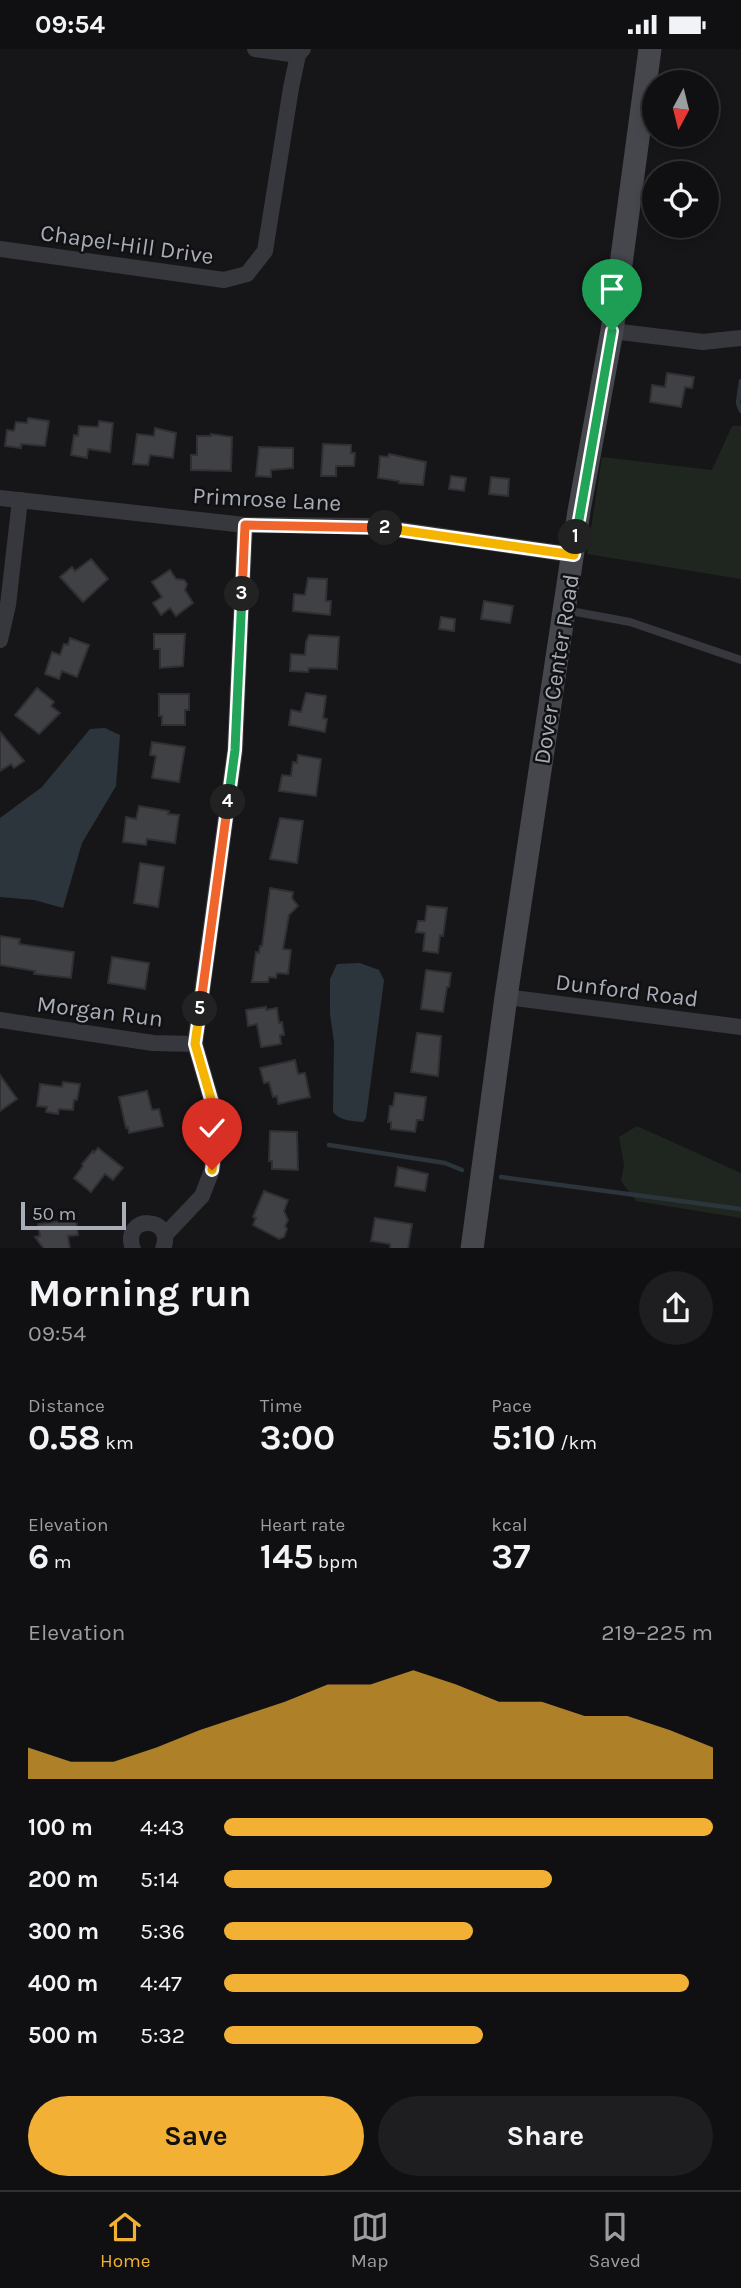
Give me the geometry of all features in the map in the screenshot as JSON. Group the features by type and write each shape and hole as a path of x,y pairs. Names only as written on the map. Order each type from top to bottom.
{"street":[{"path":"255,49 301,52"},
{"name":"Dover Center Road","path":"472,1248 506,997 579,511 612,331 650,49"},
{"name":"Chapel-Hill Drive","path":"0,249 224,280 247,274 265,251 301,52"},
{"path":"612,331 703,342 741,338"},
{"name":"Primrose Lane","path":"0,498 245,525 374,526 574,555"},
{"path":"0,640 8,605 20,500"},
{"path":"164,1242 202,1196 212,1170 218,1123 195,1044 235,750 245,525"},
{"name":"Dunford Road","path":"506,997 741,1027"},
{"name":"Morgan Run","path":"0,1020 153,1043 195,1044"},
{"path":"133,1248 131,1237 139,1224 153,1223 161,1228 164,1242"}],"lane":[{"path":"565,610 630,622 741,660"}],"shaded area":[{"path":"732,426 741,426 741,579 587,554 602,457 712,470"},
{"path":"105,728 120,735 116,786 82,843 63,908 34,900 0,897 0,818 42,787 90,729"},
{"path":"360,963 379,970 384,980 366,1118 363,1122 343,1119 333,1112 334,1042 330,1014 330,979 337,964"},
{"path":"637,1126 741,1173 741,1218 636,1201 621,1181 624,1165 619,1137"}],"building":[{"path":"667,373 694,377 692,388 685,387 681,407 650,402 652,385 665,387"},
{"path":"28,418 49,421 45,446 5,446 7,430 14,431 16,422 27,423"},
{"path":"99,421 113,423 110,452 88,449 87,458 71,455 74,435 78,436 79,426 98,427"},
{"path":"155,428 176,433 173,458 150,455 148,465 133,464 137,434 154,436"},
{"path":"211,434 232,437 231,471 191,470 191,455 197,455 197,436"},
{"path":"323,444 351,445 351,453 355,453 354,466 336,466 336,476 321,476"},
{"path":"259,447 293,448 293,468 271,470 271,477 256,476"},
{"path":"389,454 426,462 423,485 378,478 380,456 388,457"},
{"path":"451,476 466,478 464,491 449,489"},
{"path":"491,477 509,479 508,496 489,494"},
{"path":"91,559 108,579 83,602 60,577 72,567 75,571"},
{"path":"170,570 176,579 184,580 187,584 185,590 193,603 176,616 170,608 161,615 153,603 162,597 152,582"},
{"path":"308,578 327,579 326,601 331,601 330,615 293,611 294,594 305,595"},
{"path":"484,601 513,606 510,623 481,619"},
{"path":"441,617 455,619 454,631 439,629"},
{"path":"154,634 185,634 183,666 160,668 160,649 154,649"},
{"path":"309,635 339,637 337,669 309,668 308,672 290,671 291,654 305,655"},
{"path":"70,638 89,645 77,677 62,671 59,679 45,674 52,652 60,655 64,644 68,645"},
{"path":"37,688 54,702 51,706 60,713 39,734 15,715"},
{"path":"306,693 326,696 323,718 327,719 325,732 289,725 291,710 301,712"},
{"path":"159,694 189,694 185,725 162,725 162,716 159,716"},
{"path":"0,732 24,761 14,768 11,764 0,771"},
{"path":"152,742 185,747 179,782 152,778 156,756 150,755"},
{"path":"298,755 321,759 316,796 279,791 282,775 291,776 293,762 297,763"},
{"path":"139,806 179,815 175,843 147,839 146,845 123,842 126,817 136,819"},
{"path":"280,818 303,821 297,863 270,859"},
{"path":"140,863 164,867 158,907 134,903"},
{"path":"270,888 293,892 292,898 298,906 289,915 283,949 291,950 288,974 277,973 276,978 269,977 268,982 252,982 256,952 259,953 262,946"},
{"path":"427,906 447,908 438,953 423,951 425,933 416,932 418,921 425,921"},
{"path":"0,936 20,939 19,944 74,952 71,978 34,974 35,971 0,965"},
{"path":"112,957 149,963 145,989 108,983"},
{"path":"426,970 451,973 443,1012 421,1009"},
{"path":"266,1007 266,1010 277,1008 284,1035 280,1035 281,1044 261,1047 257,1024 248,1026 246,1010"},
{"path":"417,1033 441,1036 438,1076 411,1072"},
{"path":"295,1060 298,1074 305,1073 310,1097 278,1104 277,1096 273,1097 269,1082 264,1083 260,1068"},
{"path":"0,1075 17,1099 0,1111"},
{"path":"63,1082 80,1084 73,1110 59,1109 58,1114 46,1112 47,1107 37,1106 40,1084 62,1087"},
{"path":"147,1091 152,1110 159,1109 163,1126 129,1133 119,1097"},
{"path":"395,1093 426,1097 423,1120 417,1120 415,1132 391,1129 391,1122 388,1122"},
{"path":"270,1131 297,1132 298,1170 272,1169 272,1161 269,1161"},
{"path":"98,1148 123,1168 113,1180 105,1174 91,1192 74,1178 82,1164"},
{"path":"398,1167 428,1174 425,1191 395,1186"},
{"path":"264,1191 288,1200 284,1211 288,1220 285,1226 287,1229 284,1237 279,1239 253,1225 256,1218 253,1217"},
{"path":"375,1218 412,1224 408,1248 390,1248 390,1244 371,1241"},
{"path":"76,1219 78,1235 68,1236 70,1248 43,1248 35,1237 40,1236 38,1224"}],"waterway":[{"path":"741,381 738,403 741,411"},
{"path":"329,1145 445,1163 462,1170"},
{"path":"501,1177 741,1209"}],"route":[{"path":"212,1170 218,1123 195,1044 235,750 245,525 374,526 574,555 579,511 612,331"}]}
